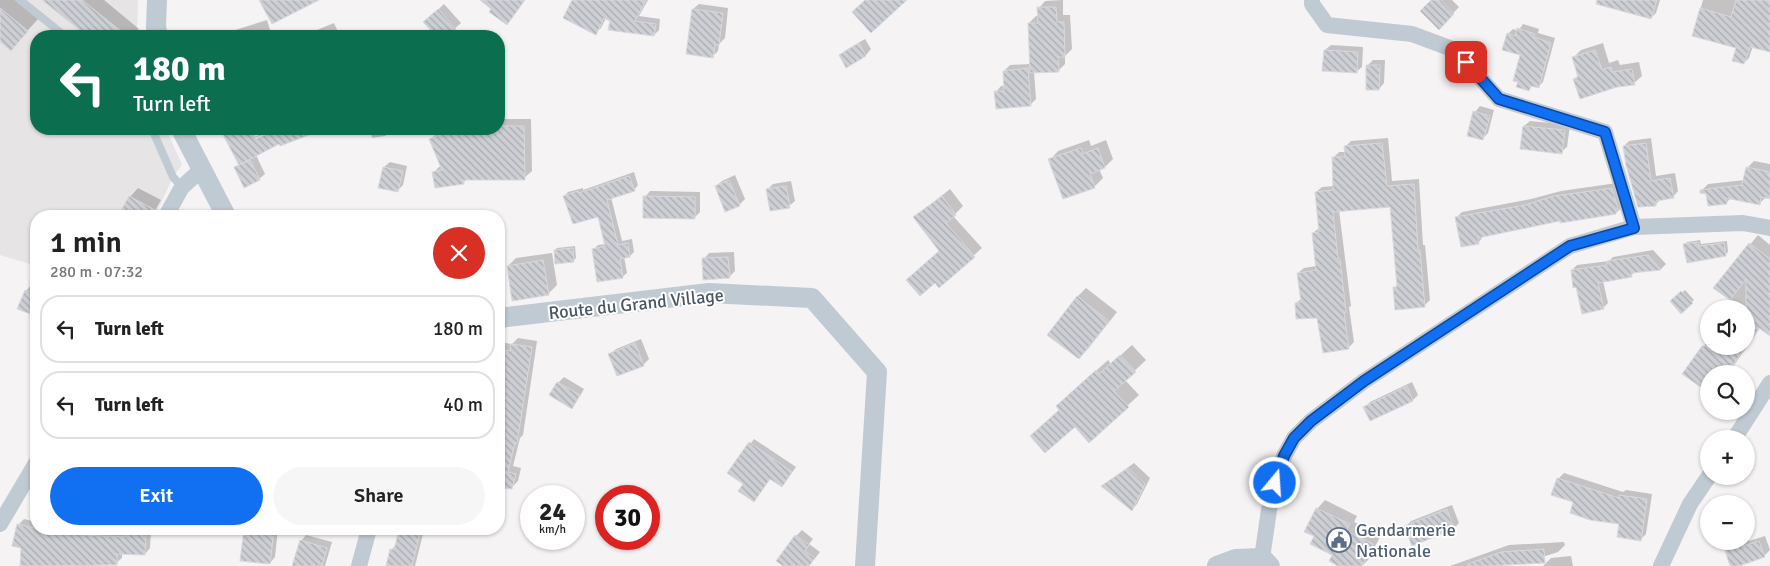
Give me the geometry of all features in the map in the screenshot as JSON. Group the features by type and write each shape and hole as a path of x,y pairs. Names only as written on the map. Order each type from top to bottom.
{"street":[{"path":"157,0 157,30"},
{"path":"1312,0 1312,4 1327,25 1412,34 1455,50 1499,99 1605,132 1634,228"},
{"path":"184,135 223,210"},
{"path":"169,210 182,187 201,170"},
{"path":"1217,566 1236,559 1266,562 1269,510 1275,483 1284,456 1294,438 1311,421 1364,381 1570,246 1634,228 1743,223 1770,228"},
{"name":"Route du Grand Village","path":"505,317 709,293 812,298 876,372 865,566"},
{"path":"1740,430 1770,383"},
{"path":"0,524 30,473"},
{"path":"1661,566 1690,504 1703,485"},
{"path":"359,566 367,535"}],"lane":[{"path":"20,0 58,30"},
{"path":"155,135 174,178 182,187"}],"shaded area":[{"path":"0,0 138,0 137,30 30,30 30,135 169,135 182,165 173,177 158,210 30,210 30,264 0,255"}],"building":[{"path":"42,0 82,0 120,30 80,30"},
{"path":"259,0 319,0 272,24"},
{"path":"480,0 525,0 507,25 489,12 491,9"},
{"path":"572,0 646,0 635,21 656,24 654,36 608,30 610,21 604,18 596,35 563,18"},
{"path":"865,0 907,0 871,33 852,12"},
{"path":"1431,0 1441,0 1454,14 1439,30 1420,11"},
{"path":"1597,0 1657,0 1651,19 1596,4"},
{"path":"1736,0 1770,0 1770,52 1750,47 1744,64 1732,61 1736,48 1692,36 1700,8 1731,17"},
{"path":"1037,7 1056,7 1057,22 1064,22 1065,57 1058,57 1059,72 1030,73 1028,23 1038,23"},
{"path":"0,8 28,31 11,51 0,42"},
{"path":"438,9 456,29 430,30 423,22"},
{"path":"692,9 723,13 719,45 715,45 713,58 686,54"},
{"path":"1517,28 1535,34 1534,37 1551,43 1539,88 1531,86 1529,91 1516,87 1518,82 1513,81 1520,55 1502,50 1507,33 1515,36"},
{"path":"859,43 866,56 846,68 839,55"},
{"path":"1324,50 1358,52 1357,73 1322,71"},
{"path":"1595,50 1602,70 1611,67 1612,72 1632,69 1635,85 1617,87 1580,99 1573,79 1578,77 1572,57"},
{"path":"1366,65 1380,65 1379,90 1366,90"},
{"path":"1028,68 1031,106 996,109 994,91 1004,91 1003,71"},
{"path":"1473,111 1490,116 1483,140 1467,136"},
{"path":"505,126 524,126 525,180 463,180 464,184 435,188 432,172 442,170 429,139 440,135 505,135"},
{"path":"1523,126 1565,130 1562,154 1520,149"},
{"path":"223,135 254,135 256,139 265,135 309,135 280,146 279,144 239,165"},
{"path":"1382,143 1387,186 1414,184 1418,250 1420,250 1425,307 1395,310 1393,287 1397,287 1390,207 1333,212 1338,259 1340,259 1349,349 1323,353 1317,318 1296,319 1295,303 1301,302 1297,273 1316,270 1312,233 1319,232 1315,192 1333,190 1332,157 1345,157 1344,146"},
{"path":"1646,143 1651,181 1670,178 1674,198 1656,201 1656,206 1638,207 1626,165 1623,146"},
{"path":"1081,148 1083,154 1098,148 1105,168 1090,174 1095,188 1063,199 1048,159"},
{"path":"250,160 260,180 244,188 234,167"},
{"path":"383,167 403,171 398,192 378,188"},
{"path":"1746,167 1770,172 1770,199 1761,197 1760,205 1726,198 1727,204 1708,206 1706,194 1700,193 1700,190 1742,185"},
{"path":"629,176 635,191 607,200 618,245 628,243 630,257 620,259 623,278 597,282 592,249 605,246 598,217 573,224 563,196 578,191 579,193"},
{"path":"729,180 740,206 725,212 715,186"},
{"path":"786,186 790,208 770,211 766,189"},
{"path":"1612,188 1618,209 1616,209 1616,214 1560,223 1560,221 1478,238 1479,244 1461,247 1455,217 1525,205 1554,196"},
{"path":"129,196 155,210 121,210"},
{"path":"643,196 695,197 695,219 643,218"},
{"path":"942,196 956,215 946,223 975,257 939,288 935,283 920,296 906,280 939,251 913,217"},
{"path":"1698,242 1699,246 1724,243 1726,256 1687,263 1683,244"},
{"path":"1749,243 1770,259 1770,336 1759,328 1755,334 1755,300 1746,300 1746,279 1730,300 1713,288"},
{"path":"573,248 574,262 555,264 554,250"},
{"path":"1648,255 1661,270 1631,273 1632,277 1598,283 1604,309 1582,314 1576,287 1573,288 1571,270 1607,265 1607,261"},
{"path":"728,257 730,278 703,280 702,258"},
{"path":"543,260 549,295 512,301 507,266"},
{"path":"25,290 30,292 30,314 17,309"},
{"path":"1681,291 1693,303 1681,314 1670,301"},
{"path":"1077,296 1109,321 1079,359 1047,335"},
{"path":"635,343 644,366 617,376 608,354"},
{"path":"511,344 532,347 517,443 515,443 508,472 516,474 512,489 505,488 505,350 510,351"},
{"path":"1700,349 1700,355 1740,355 1733,365 1700,365 1700,387 1682,374"},
{"path":"1120,355 1136,372 1114,391 1129,407 1089,443 1075,427 1045,453 1030,436 1059,410 1056,406 1096,370 1099,374"},
{"path":"557,382 580,395 572,409 549,395"},
{"path":"1407,386 1413,401 1370,421 1363,407"},
{"path":"749,442 792,472 782,487 770,479 754,502 738,491 743,484 727,473"},
{"path":"1128,468 1145,484 1132,511 1101,486"},
{"path":"1557,478 1619,498 1619,495 1647,499 1641,541 1617,537 1619,524 1590,520 1570,513 1573,502 1551,495"},
{"name":"Gendarmerie Nationale","path":"1316,508 1350,524 1346,531 1373,544 1362,566 1338,566 1329,561 1332,555 1310,544 1314,536 1304,532"},
{"path":"1447,509 1454,529 1412,546 1404,526"},
{"path":"17,524 30,527 30,535 125,537 125,535 146,535 145,555 117,554 117,565 20,566 21,548 12,546"},
{"path":"243,535 273,535 270,564 240,561"},
{"path":"398,535 420,535 412,566 386,566 390,549 394,550"},
{"path":"795,535 809,545 805,551 815,558 809,566 783,566 776,561"},
{"path":"300,540 327,548 322,566 292,566"},
{"path":"1759,541 1765,557 1739,566 1730,566 1725,550 1755,550 1755,542"},
{"path":"1544,549 1545,563 1468,566 1468,564 1501,552"}],"place":[{"name":"Gendarmerie Nationale","path":"1339,540"}],"route":[{"path":"1275,483 1284,456 1294,438 1311,421 1364,381 1570,246 1634,228 1605,132 1499,99 1466,62"}]}
